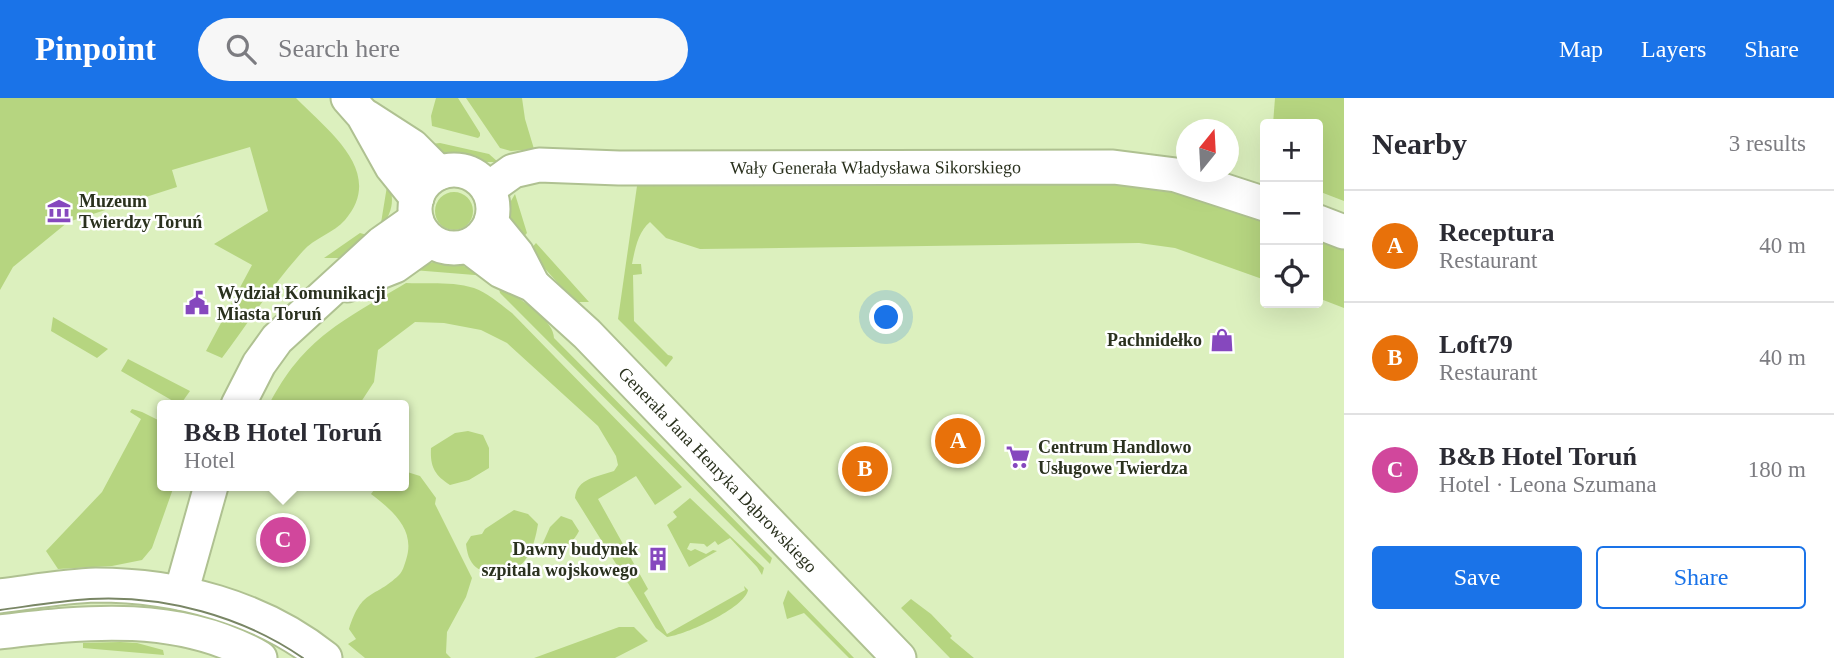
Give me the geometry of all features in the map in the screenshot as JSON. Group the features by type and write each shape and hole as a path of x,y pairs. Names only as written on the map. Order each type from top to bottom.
{"street":[{"path":"356,106 412,146 439,173"},
{"path":"240,400 277,339 329,292 395,266 421,219 421,188 439,173 453,170 478,178 488,189 492,200 491,222 482,237 468,246 456,249 442,247 421,219 356,106"},
{"name":"Wały Generała Władysława Sikorskiego","path":"488,189 513,171 539,165 619,168 1134,168 1176,175 1260,202"},
{"name":"Generała Jana Henryka Dąbrowskiego","path":"491,222 517,254 533,285"},
{"path":"1323,224 1344,232"},
{"name":"Generała Jana Henryka Dąbrowskiego","path":"468,246 501,271 533,285 587,334 900,658"},
{"path":"181,593 210,491"},
{"path":"0,596 94,585 133,586 181,593 223,604 271,624 326,658"},
{"path":"0,632 66,624 152,624 188,630 236,646 260,658"}],"green space":[{"path":"0,98 296,98 348,153 356,169 359,185 356,202 340,225 308,246 292,264 222,358 206,351 252,265 214,244 268,211 250,147 172,170 177,187 68,222 13,267 0,290"},
{"path":"436,98 458,98 480,136 478,138 432,126 431,116"},
{"path":"466,98 522,98 534,149 511,151 500,148"},
{"path":"1275,98 1344,98 1344,201 1323,193 1323,119 1273,119"},
{"path":"440,143 489,154 498,162 471,162 452,158 437,151 431,144"},
{"path":"388,180 392,206 380,229"},
{"path":"1151,183 1172,187 1260,219 1260,278 1175,248 1139,243 700,249 666,238 650,222 640,236 632,264 641,264 642,274 633,275 634,321 672,356 666,367 618,319 639,185"},
{"path":"454,192 467,198 473,211 467,224 454,230 441,224 435,211 441,198"},
{"path":"515,194 527,233 520,241 505,211"},
{"path":"360,233 371,236 343,258 324,258"},
{"path":"1323,242 1344,249 1344,308 1323,300"},
{"path":"536,243 589,302 575,302 529,251"},
{"path":"433,262 461,265 487,276 413,270"},
{"path":"406,283 466,286 494,299 512,313 682,487 655,505 636,476 598,499 648,589 644,593 667,634 745,590 744,586 748,590 744,597 737,605 713,620 676,635 667,637 656,628 575,498 584,482 614,471 618,465 616,456 598,426 507,343 481,330 444,323 415,322 378,350 374,382 362,400 272,400 296,363 344,320"},
{"path":"498,284 548,323 554,338 772,558 770,564 500,293"},
{"path":"53,317 108,349 97,358 51,331"},
{"path":"128,359 190,391 184,400 171,400 121,371"},
{"path":"132,409 157,420 157,491 172,491 152,548 142,560 112,566 58,569 46,551 102,492 141,419 130,412"},
{"path":"468,431 483,435 489,448 489,468 469,480 450,485 434,470 431,448 455,433"},
{"path":"409,473 420,476 436,498 435,504 472,578 466,597 447,632 446,653 451,658 365,658 348,644 356,639 349,629 359,607 364,600 399,575 408,549 408,539 400,522 371,494 373,491 409,491"},
{"path":"690,498 764,568 762,575 730,538 718,545 715,541 707,547 704,544 690,543 687,549 691,551 695,549 706,554 717,551 689,567 667,525 677,517 673,512"},
{"path":"514,510 528,514 538,524 529,555 506,576 478,569 470,560 466,544 471,536 482,534 485,529"},
{"path":"561,516 572,520 579,531 576,536 568,544 558,548 542,545 550,527"},
{"path":"788,590 854,658 849,658 804,613 787,619 783,603"},
{"path":"911,599 931,614 952,636 950,638 974,658 950,658 901,608"},
{"path":"619,627 634,627 648,641 615,658 534,658"},
{"path":"83,643 137,643 163,650 164,655 83,648"}],"tram line":[{"path":"0,610 90,599 174,605 201,611 254,630 303,658"}],"place":[{"name":"Muzeum Twierdzy Toruń","path":"59,211"},
{"name":"Wydział Komunikacji Miasta Toruń","path":"197,303"},
{"name":"Pachnidełko","path":"1222,340"},
{"name":"Receptura","path":"958,441"},
{"name":"Centrum Handlowo Usługowe Twierdza","path":"1018,457"},
{"name":"Loft79","path":"865,469"},
{"name":"B&B Hotel Toruń","path":"283,540"},
{"name":"Dawny budynek szpitala wojskowego","path":"658,559"}]}
